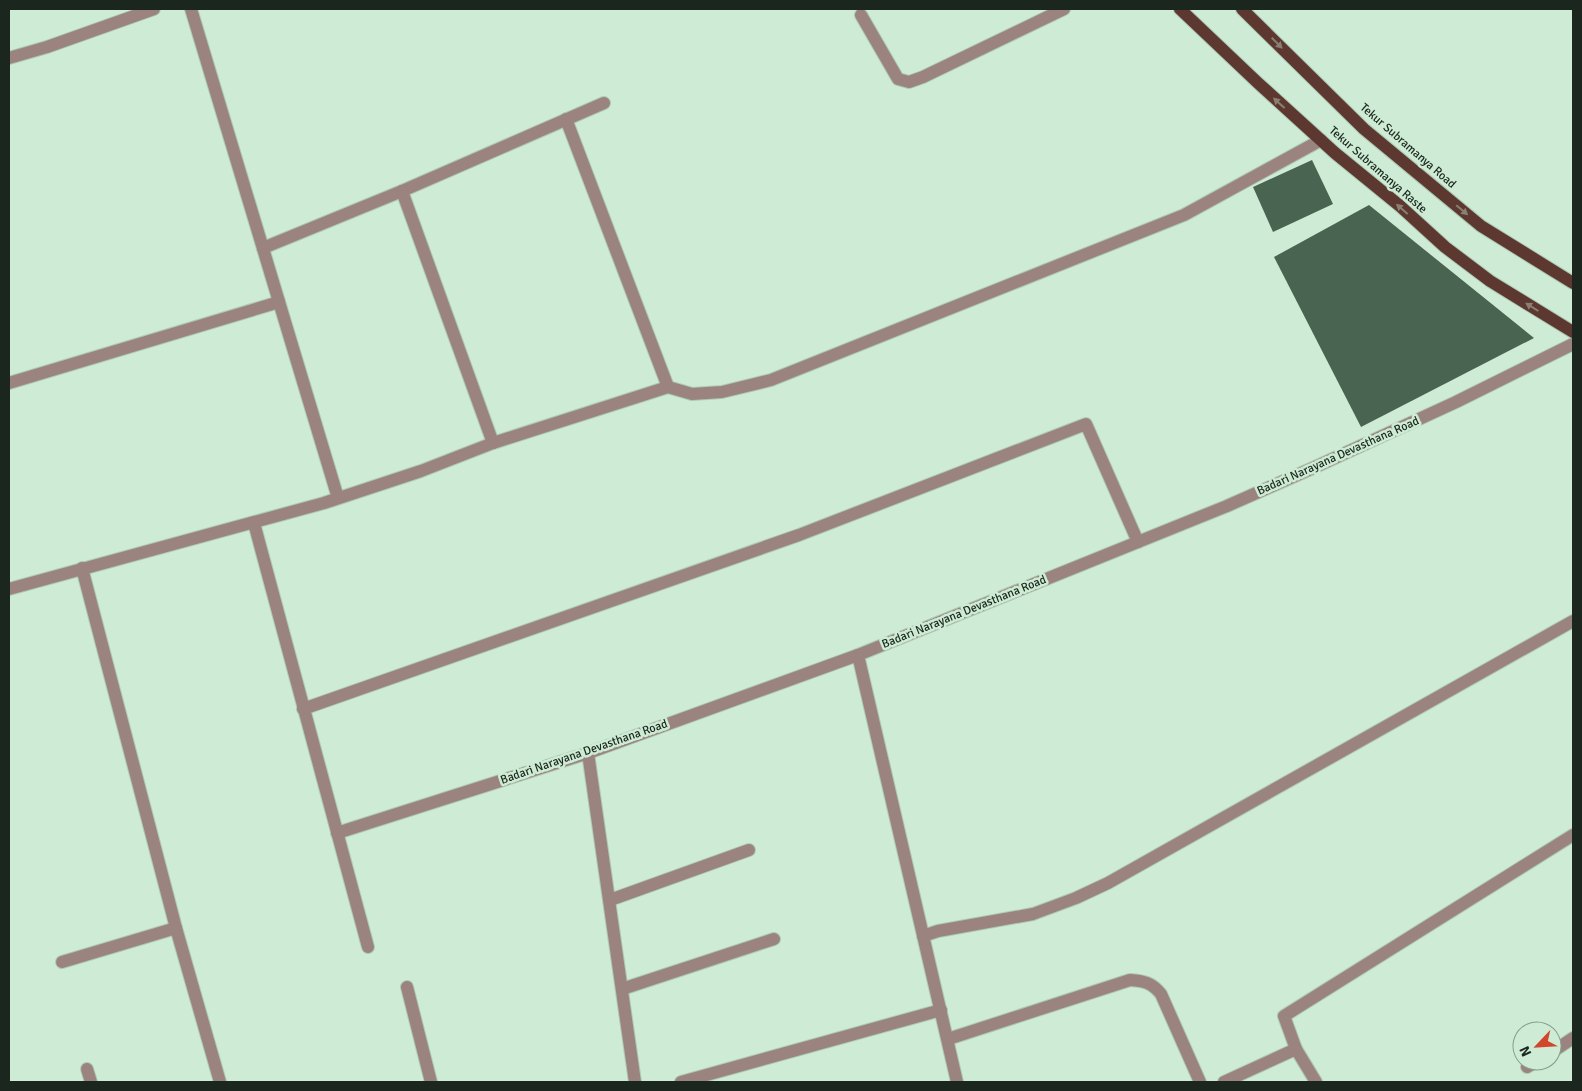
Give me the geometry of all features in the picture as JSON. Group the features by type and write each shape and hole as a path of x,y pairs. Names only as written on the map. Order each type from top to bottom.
{"main road":[{"name":"Tekur Subramanya Raste","path":"1180,9 1321,140 1445,247 1490,281 1573,332"},
{"name":"Tekur Subramanya Road","path":"1242,9 1364,129 1481,226 1573,283"}],"street":[{"path":"9,58 47,47 154,9"},
{"path":"191,9 338,498"},
{"path":"861,15 898,79 909,82 1064,9"},
{"path":"263,248 402,191 604,103"},
{"path":"566,119 668,387"},
{"path":"9,589 254,523 338,498 421,471 493,444 668,387 692,394 722,392 771,380 1184,215 1321,140"},
{"path":"402,191 493,444"},
{"path":"9,383 279,302"},
{"name":"Badari Narayana Devasthana Road","path":"337,833 588,753 858,655 1138,542 1313,468 1447,406 1573,344"},
{"path":"303,709 800,535 1086,424 1138,542"},
{"path":"254,523 368,947"},
{"path":"82,568 176,928 220,1082"},
{"path":"923,936 938,931 1033,914 1092,891 1573,621"},
{"path":"858,655 957,1082"},
{"path":"588,753 635,1082"},
{"path":"1316,1082 1296,1050 1284,1016 1573,836"},
{"path":"610,900 750,850"},
{"path":"62,962 176,928"},
{"path":"622,989 774,938"},
{"path":"948,1039 1130,980 1145,981 1154,986 1161,994 1200,1082"},
{"path":"407,987 431,1082"},
{"path":"681,1082 941,1010"},
{"path":"1562,1045 1573,1038"},
{"path":"1224,1082 1296,1050"},
{"path":"87,1069 91,1082"}],"building":[{"path":"1312,160 1333,204 1273,232 1253,187"},
{"path":"1369,205 1534,338 1361,427 1274,257"}]}
